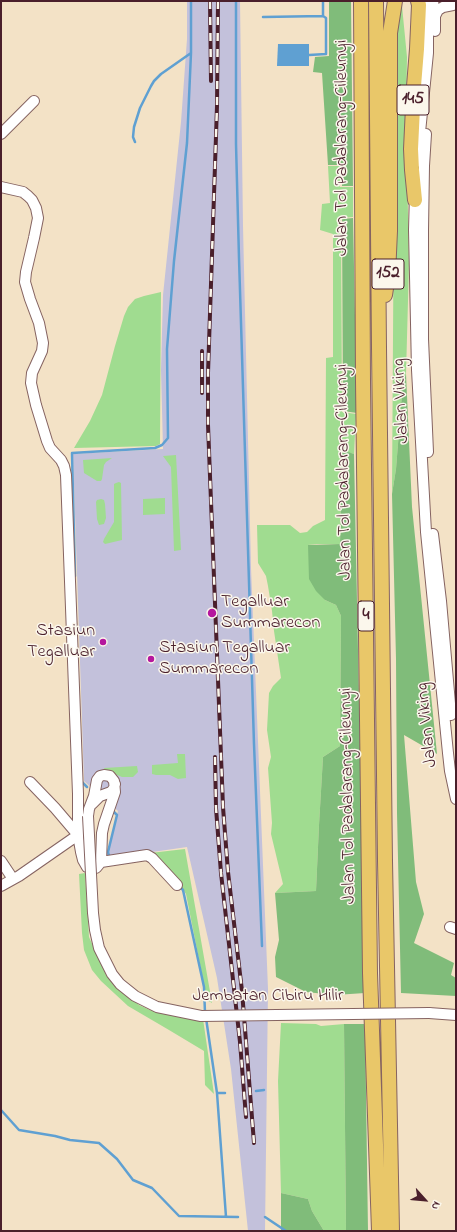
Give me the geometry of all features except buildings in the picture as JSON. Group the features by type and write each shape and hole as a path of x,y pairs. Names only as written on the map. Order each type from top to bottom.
{"highway":[{"name":"Jalan Tol Padalarang–Cileunyi","path":"361,1 363,348 371,997 379,1231"},
{"name":"Jalan Tol Padalarang–Cileunyi","path":"376,1 385,877 392,1231"},
{"name":"145","path":"390,199 390,33 395,1"},
{"name":"145","path":"415,200 411,149 419,12 418,1"},
{"name":"152","path":"379,348 388,275 390,199"},
{"path":"363,348 379,348"}],"street":[{"name":"Jalan Viking","path":"426,1 428,43 417,163 414,230 417,370 426,532 448,753 456,799"},
{"name":"Jalan Viking","path":"434,1 434,56 428,105 424,166 424,339 428,454 434,539 456,765"},
{"path":"435,16 438,10 452,4"},
{"path":"1,134 34,101"},
{"path":"1,187 23,192 28,196 36,208 38,218 25,282 44,343 32,373 31,383 47,441 50,448 61,460 66,475 78,788 78,835 83,860 87,867 96,868 101,862 103,828 109,798 115,784 112,778 107,775 100,776 97,780 94,796 88,813"},
{"path":"30,782 78,835"},
{"path":"96,785 98,790 109,798"},
{"path":"88,813 100,796 109,798"},
{"name":"Jembatan Cibiru Hilir","path":"88,813 93,913 99,948 112,974 120,984 135,996 157,1006 201,1016 456,1015"},
{"path":"1,886 78,835"},
{"path":"101,862 147,855 152,858 177,885"},
{"path":"1,861 12,879"}],"shaded area":[{"name":"Stasiun Tegalluar Summarecon","path":"187,1 240,1 243,226 251,568 268,989 265,1231 248,1231 231,1069 217,978 187,847 111,858 106,856 118,811 84,781 73,454 163,449 161,370 163,295 181,122 187,39"}],"green space":[{"path":"329,1 351,1 353,186 342,186 341,165 328,165 322,73 313,72 315,57 329,56"},
{"path":"402,6 407,57 406,116 409,264 406,374 403,381 396,469 392,494 395,23 399,8"},
{"path":"328,166 340,166 340,187 353,187 353,217 341,218 342,412 356,414 354,454 342,451 340,544 308,545 325,600 336,605 341,616 340,746 323,757 316,891 275,893 283,884 271,834 272,823 268,768 271,757 267,730 269,693 273,686 281,678 266,576 258,563 257,525 290,525 300,533 307,532 313,526 325,520 326,358 333,357 333,234 320,230 322,204 330,203"},
{"path":"353,218 357,413 343,411 342,219"},
{"path":"161,292 160,444 156,446 74,448 90,421 102,395 115,346 128,307 135,299"},
{"path":"406,374 412,507 437,754 404,735 416,882 424,914 414,943 454,963 451,975 456,978 456,996 401,993 392,494 396,469 403,381"},
{"path":"342,450 354,454 365,993 335,995 306,992 276,977 275,957 279,940 275,893 316,891 323,757 340,746 341,616 336,605 325,600 316,591 309,579 308,545 340,544"},
{"path":"176,455 181,550 174,551 171,467 163,456"},
{"path":"112,458 104,465 101,481 97,481 84,473 83,460"},
{"path":"119,482 121,483 122,540 105,544 103,542 104,539 114,522 114,484"},
{"path":"165,498 165,514 143,515 143,499"},
{"path":"97,500 104,500 106,518 104,524 99,525 97,519 96,502"},
{"path":"177,754 185,754 186,778 178,779 170,775 152,774 152,765 178,763"},
{"path":"137,766 138,772 133,777 122,777 105,770 104,768"},
{"path":"185,849 212,1003 207,1000 186,894 179,884 150,853"},
{"path":"85,873 89,937 106,975 139,1005 150,1010 183,1017 203,1019 214,1094 205,1085 204,1051 128,1006 101,981 92,970 84,950 82,933 79,874"},
{"path":"281,1023 316,1024 321,1026 344,1024 346,1231 324,1231 312,1211 308,1199 281,1193 278,1081"},
{"path":"344,1024 365,1024 368,1231 346,1231"},
{"path":"281,1193 308,1199 312,1211 324,1231 281,1231"}],"water":[{"path":"278,44 309,44 309,66 277,66"}],"waterway":[{"path":"75,576 72,453 155,448 162,445 168,438 167,349 174,261 187,143 191,53 191,1"},
{"path":"236,1 236,144 239,258 254,744 262,946"},
{"path":"263,17 323,16 323,1"},
{"path":"309,55 326,54 326,18 323,16"},
{"path":"135,142 133,137 134,127 140,108 154,81 161,74 191,53"},
{"path":"82,782 87,787"},
{"path":"110,857 108,852 117,815 114,812"},
{"path":"179,886 183,890 204,987 205,1013"},
{"path":"206,1018 217,1093 226,1217"},
{"path":"256,1091 264,1090"},
{"path":"217,1093 225,1093"},
{"path":"1,1110 19,1130 70,1140 99,1143 117,1159 133,1180 152,1188 179,1216 238,1217"},
{"path":"265,1217 286,1231"}],"railway":[{"path":"210,1 211,81"},
{"path":"218,1 217,106 208,373 208,425 223,807 228,872 242,991 254,1143"},
{"path":"202,351 202,393"},
{"path":"215,757 216,808 221,873 240,1042 246,1117"}],"place":[{"name":"Tegalluar Summarecon","path":"212,613"},
{"name":"Stasiun Tegalluar","path":"103,642"},
{"name":"Stasiun Tegalluar Summarecon","path":"151,659"}]}
